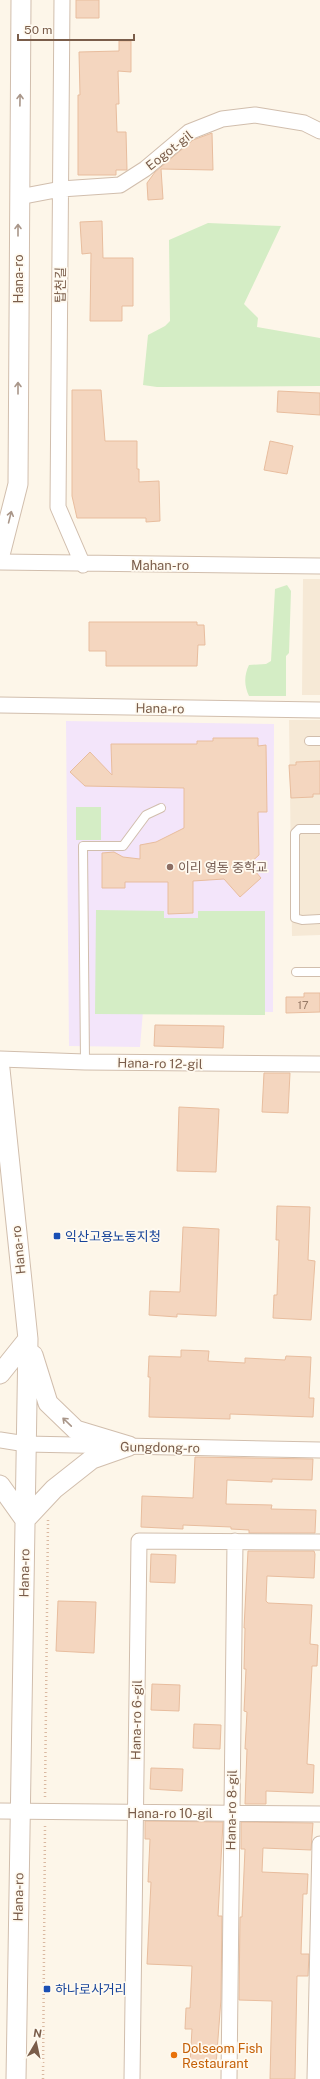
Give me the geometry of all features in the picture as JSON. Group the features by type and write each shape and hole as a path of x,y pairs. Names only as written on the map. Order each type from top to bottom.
{"street":[{"name":"Hana-ro","path":"0,555 18,484 18,197 21,0"},
{"name":"탑천길","path":"62,0 58,507 82,565"},
{"name":"Eogot-gil","path":"18,197 61,189 120,185 145,169 188,132 222,119 255,115 304,123 320,131"},
{"name":"Mahan-ro","path":"0,562 82,565 320,566"},
{"name":"Hana-ro","path":"0,705 320,710"},
{"name":"Hana-ro 12-gil","path":"0,1059 85,1062 320,1064"},
{"name":"Hana-ro","path":"0,1068 28,1339 16,2079"},
{"path":"0,1374 28,1339"},
{"path":"28,1339 48,1403 76,1430 129,1446"},
{"name":"Gungdong-ro","path":"0,1440 26,1444 320,1450"},
{"path":"0,1485 25,1520 48,1495 92,1459 129,1446"},
{"name":"Hana-ro 6-gil","path":"132,2079 134,1813 139,1541 320,1542"},
{"name":"Hana-ro 8-gil","path":"229,2079 235,1541"},
{"name":"Hana-ro 10-gil","path":"0,1811 320,1814"},
{"path":"315,2079 320,1844"}],"lane":[{"path":"309,741 320,741"},
{"path":"85,1062 84,846 123,846 146,815 161,808"},
{"path":"320,829 299,830 295,833 295,918 302,920 320,919"},
{"path":"296,972 320,972"}],"path":[{"path":"43,2079 48,1495"}],"shaded area":[{"path":"303,579 320,579 320,695 302,695"},
{"path":"289,720 320,720 320,935 292,936"},
{"name":"이리 영동 중학교","path":"66,721 274,724 273,1012 143,1011 140,1047 69,1046"}],"green space":[{"path":"208,223 281,226 244,304 258,318 257,327 320,338 320,386 157,387 143,385 148,335 165,326 170,321 169,240"},
{"path":"287,585 291,591 289,653 286,656 286,696 249,696 245,684 247,669 249,665 266,664 271,661 275,589"},
{"path":"76,807 101,807 101,840 76,840"},
{"path":"96,910 164,911 164,918 198,918 198,911 265,911 265,1015 95,1014"}],"building":[{"path":"76,0 99,0 99,18 76,18"},
{"path":"119,41 131,41 131,72 118,71 119,104 116,104 117,132 126,132 127,170 116,170 116,175 78,175 78,95 80,95 79,52 119,51"},
{"path":"212,133 213,170 161,169 163,199 148,200 147,183 155,172 193,140"},
{"path":"102,221 103,258 133,258 133,306 122,306 122,321 90,321 91,253 82,254 80,222"},
{"path":"72,390 101,390 105,441 137,441 137,469 139,469 139,482 159,481 160,521 146,522 146,518 77,518 72,496"},
{"path":"278,391 320,393 320,415 277,412"},
{"path":"270,441 293,446 287,474 264,470"},
{"path":"89,622 197,622 197,625 204,625 205,645 198,645 197,666 106,666 106,651 89,651"},
{"path":"213,738 258,738 258,746 266,745 267,812 258,812 259,855 249,864 261,878 240,897 224,879 193,881 193,913 168,914 168,882 125,882 125,888 102,888 102,853 114,852 123,857 140,859 140,845 156,842 184,828 184,788 85,786 70,772 90,752 112,775 111,744 197,744 197,741 213,741"},
{"path":"320,761 320,794 313,794 313,797 291,798 289,765 296,765 296,762"},
{"path":"304,993 320,993 320,1012 286,1013 286,997 304,997"},
{"path":"155,1025 224,1026 223,1048 154,1046"},
{"path":"264,1073 290,1073 288,1113 262,1112"},
{"path":"179,1107 219,1109 216,1172 177,1171"},
{"path":"277,1206 310,1207 308,1260 315,1261 311,1320 273,1318 274,1295 277,1295 279,1240 276,1240"},
{"path":"183,1227 219,1229 216,1316 177,1314 177,1317 149,1315 150,1291 180,1292"},
{"path":"181,1350 209,1351 208,1361 245,1363 245,1358 285,1360 286,1356 311,1357 309,1398 314,1398 313,1417 230,1414 230,1419 149,1417 149,1356 181,1357"},
{"path":"195,1457 313,1459 312,1480 272,1479 272,1482 227,1480 226,1504 272,1505 271,1509 316,1510 315,1533 249,1533 249,1530 231,1529 231,1527 183,1525 183,1529 141,1527 142,1496 193,1498"},
{"path":"248,1551 314,1551 315,1554 314,1578 267,1576 266,1601 268,1603 312,1605 310,1644 318,1645 317,1666 312,1666 307,1764 314,1765 313,1793 266,1791 266,1804 245,1804 247,1712 244,1711 246,1669 244,1669 244,1628"},
{"path":"151,1554 176,1555 175,1583 150,1582"},
{"path":"58,1601 96,1602 94,1653 56,1651"},
{"path":"152,1684 180,1685 179,1711 151,1710"},
{"path":"194,1724 221,1725 220,1749 193,1748"},
{"path":"151,1768 183,1769 182,1791 150,1789"},
{"path":"145,1821 223,1822 218,1916 222,1916 221,1999 216,2065 190,2064 192,2029 185,2029 186,2008 190,2008 192,1966 147,1964 151,1882 148,1882 150,1839 145,1839"},
{"path":"241,1822 313,1823 311,1850 263,1848 262,1872 308,1874 307,1894 303,1894 301,1954 309,1954 308,1976 297,1976 295,2079 270,2079 272,2001 239,2000 240,1917 242,1917 245,1849 241,1849"}],"place":[{"name":"이리 영동 중학교","path":"170,867"},
{"name":"익산고용노동지청","path":"57,1236"},
{"name":"하나로사거리","path":"47,1989"},
{"name":"Dolseom Fish Restaurant","path":"174,2055"}]}
